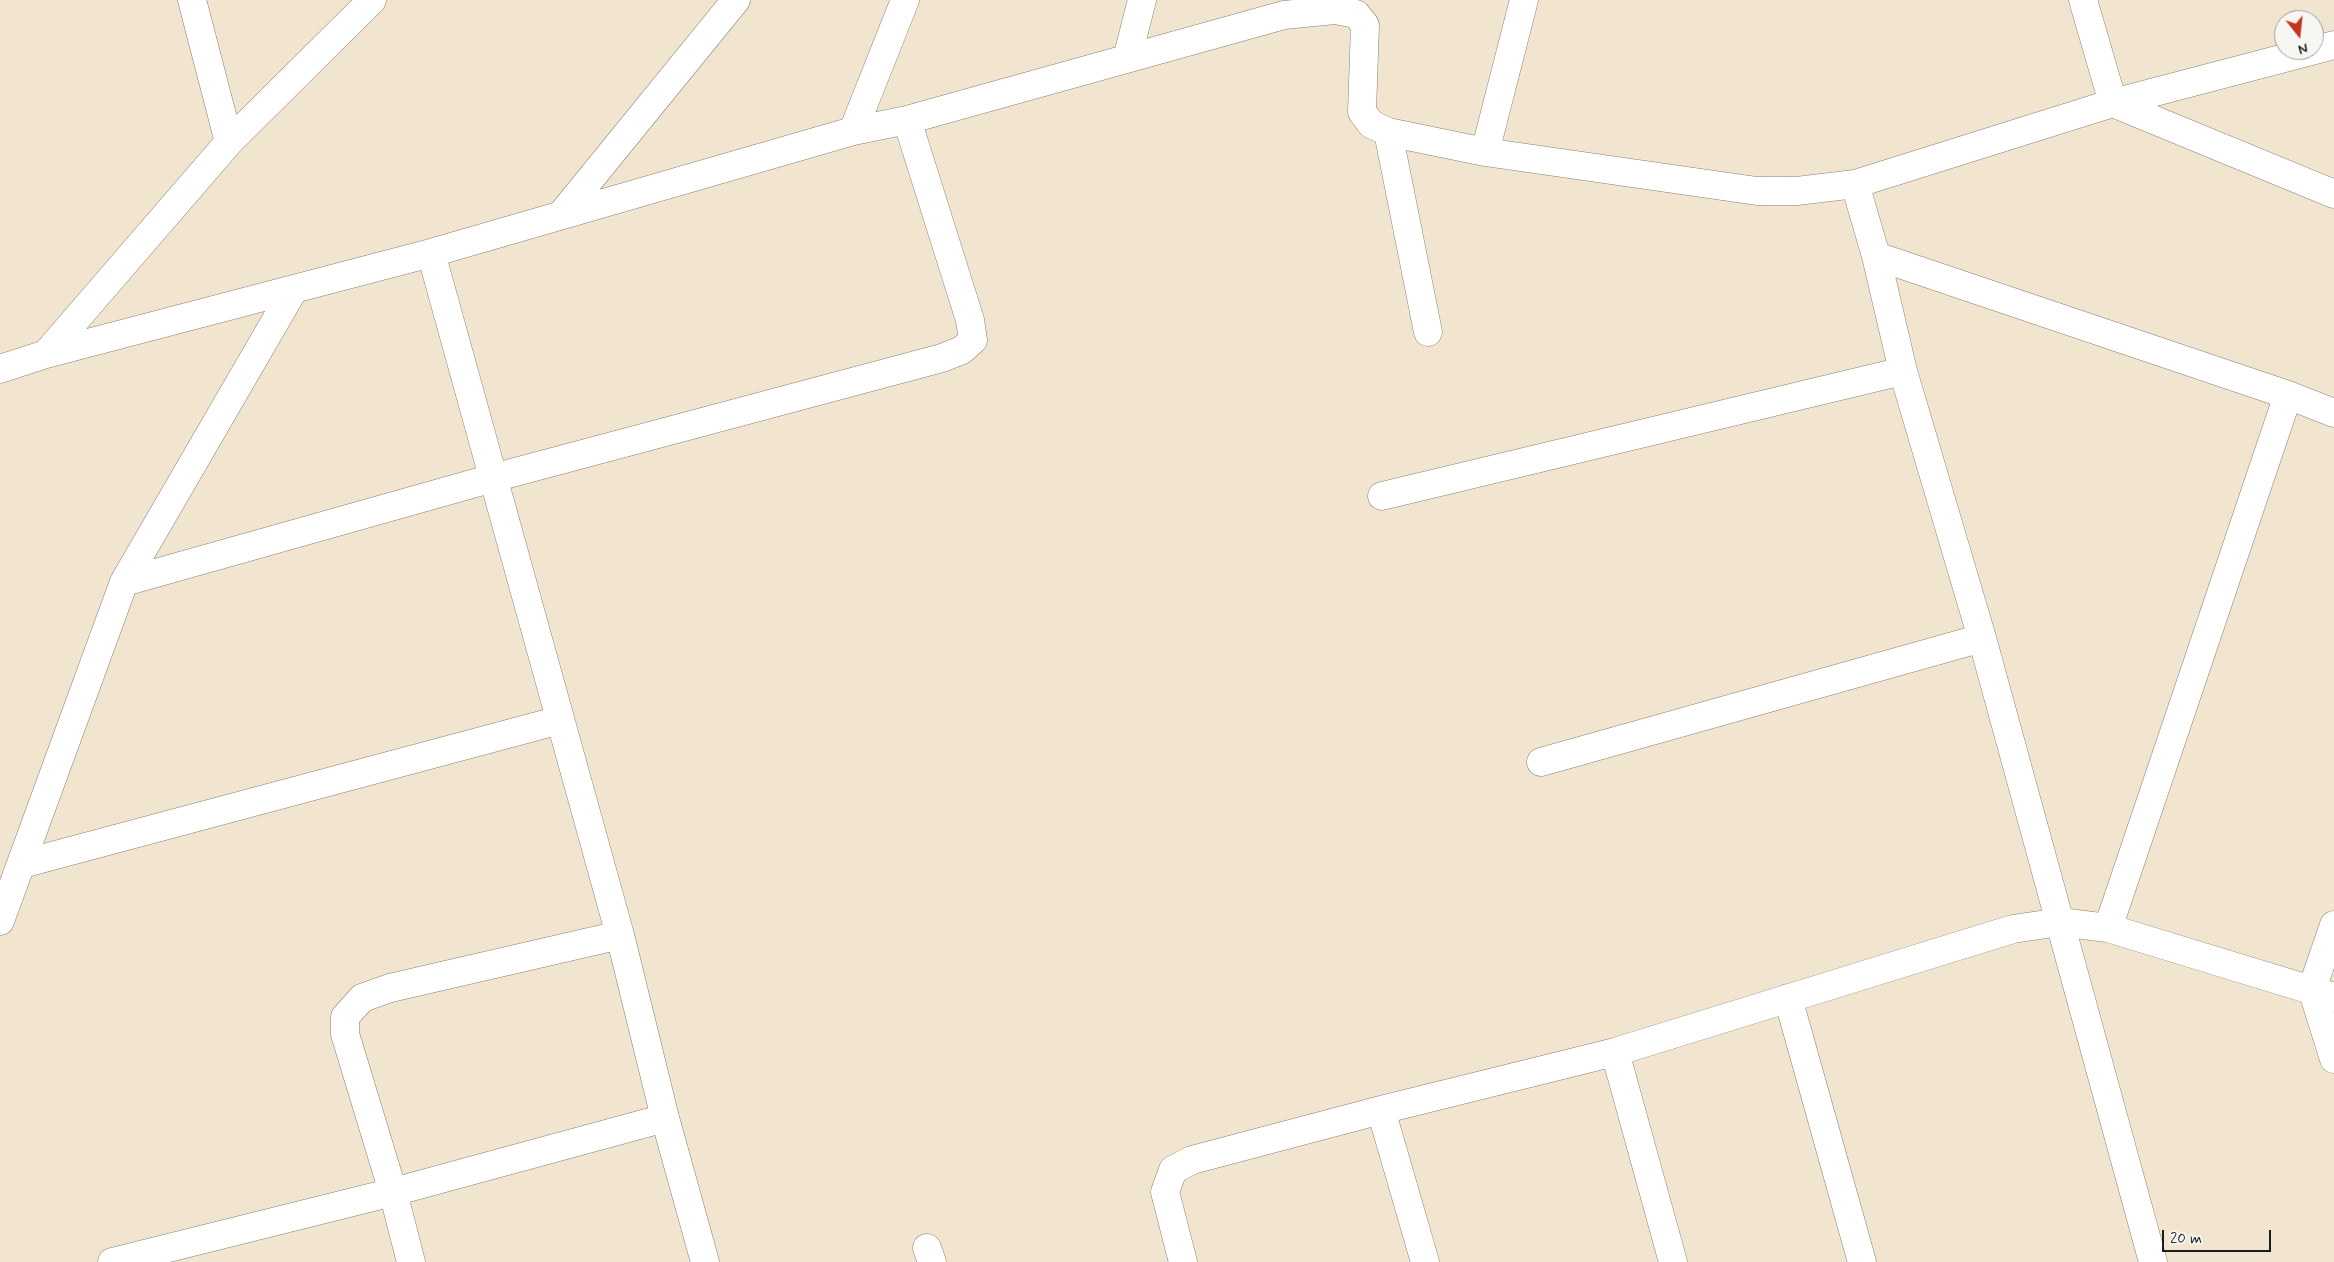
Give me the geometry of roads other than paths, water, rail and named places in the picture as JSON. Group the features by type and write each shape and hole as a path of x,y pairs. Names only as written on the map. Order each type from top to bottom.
{"street":[{"path":"192,0 229,142"},
{"path":"46,354 229,142 372,0"},
{"path":"561,215 736,0"},
{"path":"853,131 905,0"},
{"path":"1127,58 1142,0"},
{"path":"1485,152 1524,0"},
{"path":"2084,0 2113,103"},
{"path":"0,369 46,354 431,253 853,131 907,120 1127,58 1286,7 1335,10 1356,14 1365,25 1362,112 1371,124 1388,132 1485,152 1757,191 1797,191 1855,184 2113,103 2334,45"},
{"path":"2113,103 2334,194"},
{"path":"124,582 493,478 942,358 962,350 973,340 970,320 907,120"},
{"path":"1388,132 1428,332"},
{"path":"1855,184 1876,256 1903,371 1982,638 2153,1262"},
{"path":"431,253 620,935 665,1118 705,1262"},
{"path":"1876,256 2288,395 2334,413"},
{"path":"0,921 124,582 294,289"},
{"path":"1382,496 1903,371"},
{"path":"2108,928 2288,395"},
{"path":"1541,762 1982,638"},
{"path":"22,864 560,720"},
{"path":"1183,1262 1165,1192 1173,1170 1192,1160 1381,1110 1615,1052 2013,929 2060,922 2108,928 2323,993"},
{"path":"2334,925 2323,993 2334,1059"},
{"path":"411,1262 393,1192 345,1034 345,1017 362,998 390,988 620,935"},
{"path":"1788,998 1862,1262"},
{"path":"1615,1052 1673,1262"},
{"path":"1381,1110 1425,1262"},
{"path":"112,1262 393,1192 665,1118"}]}
